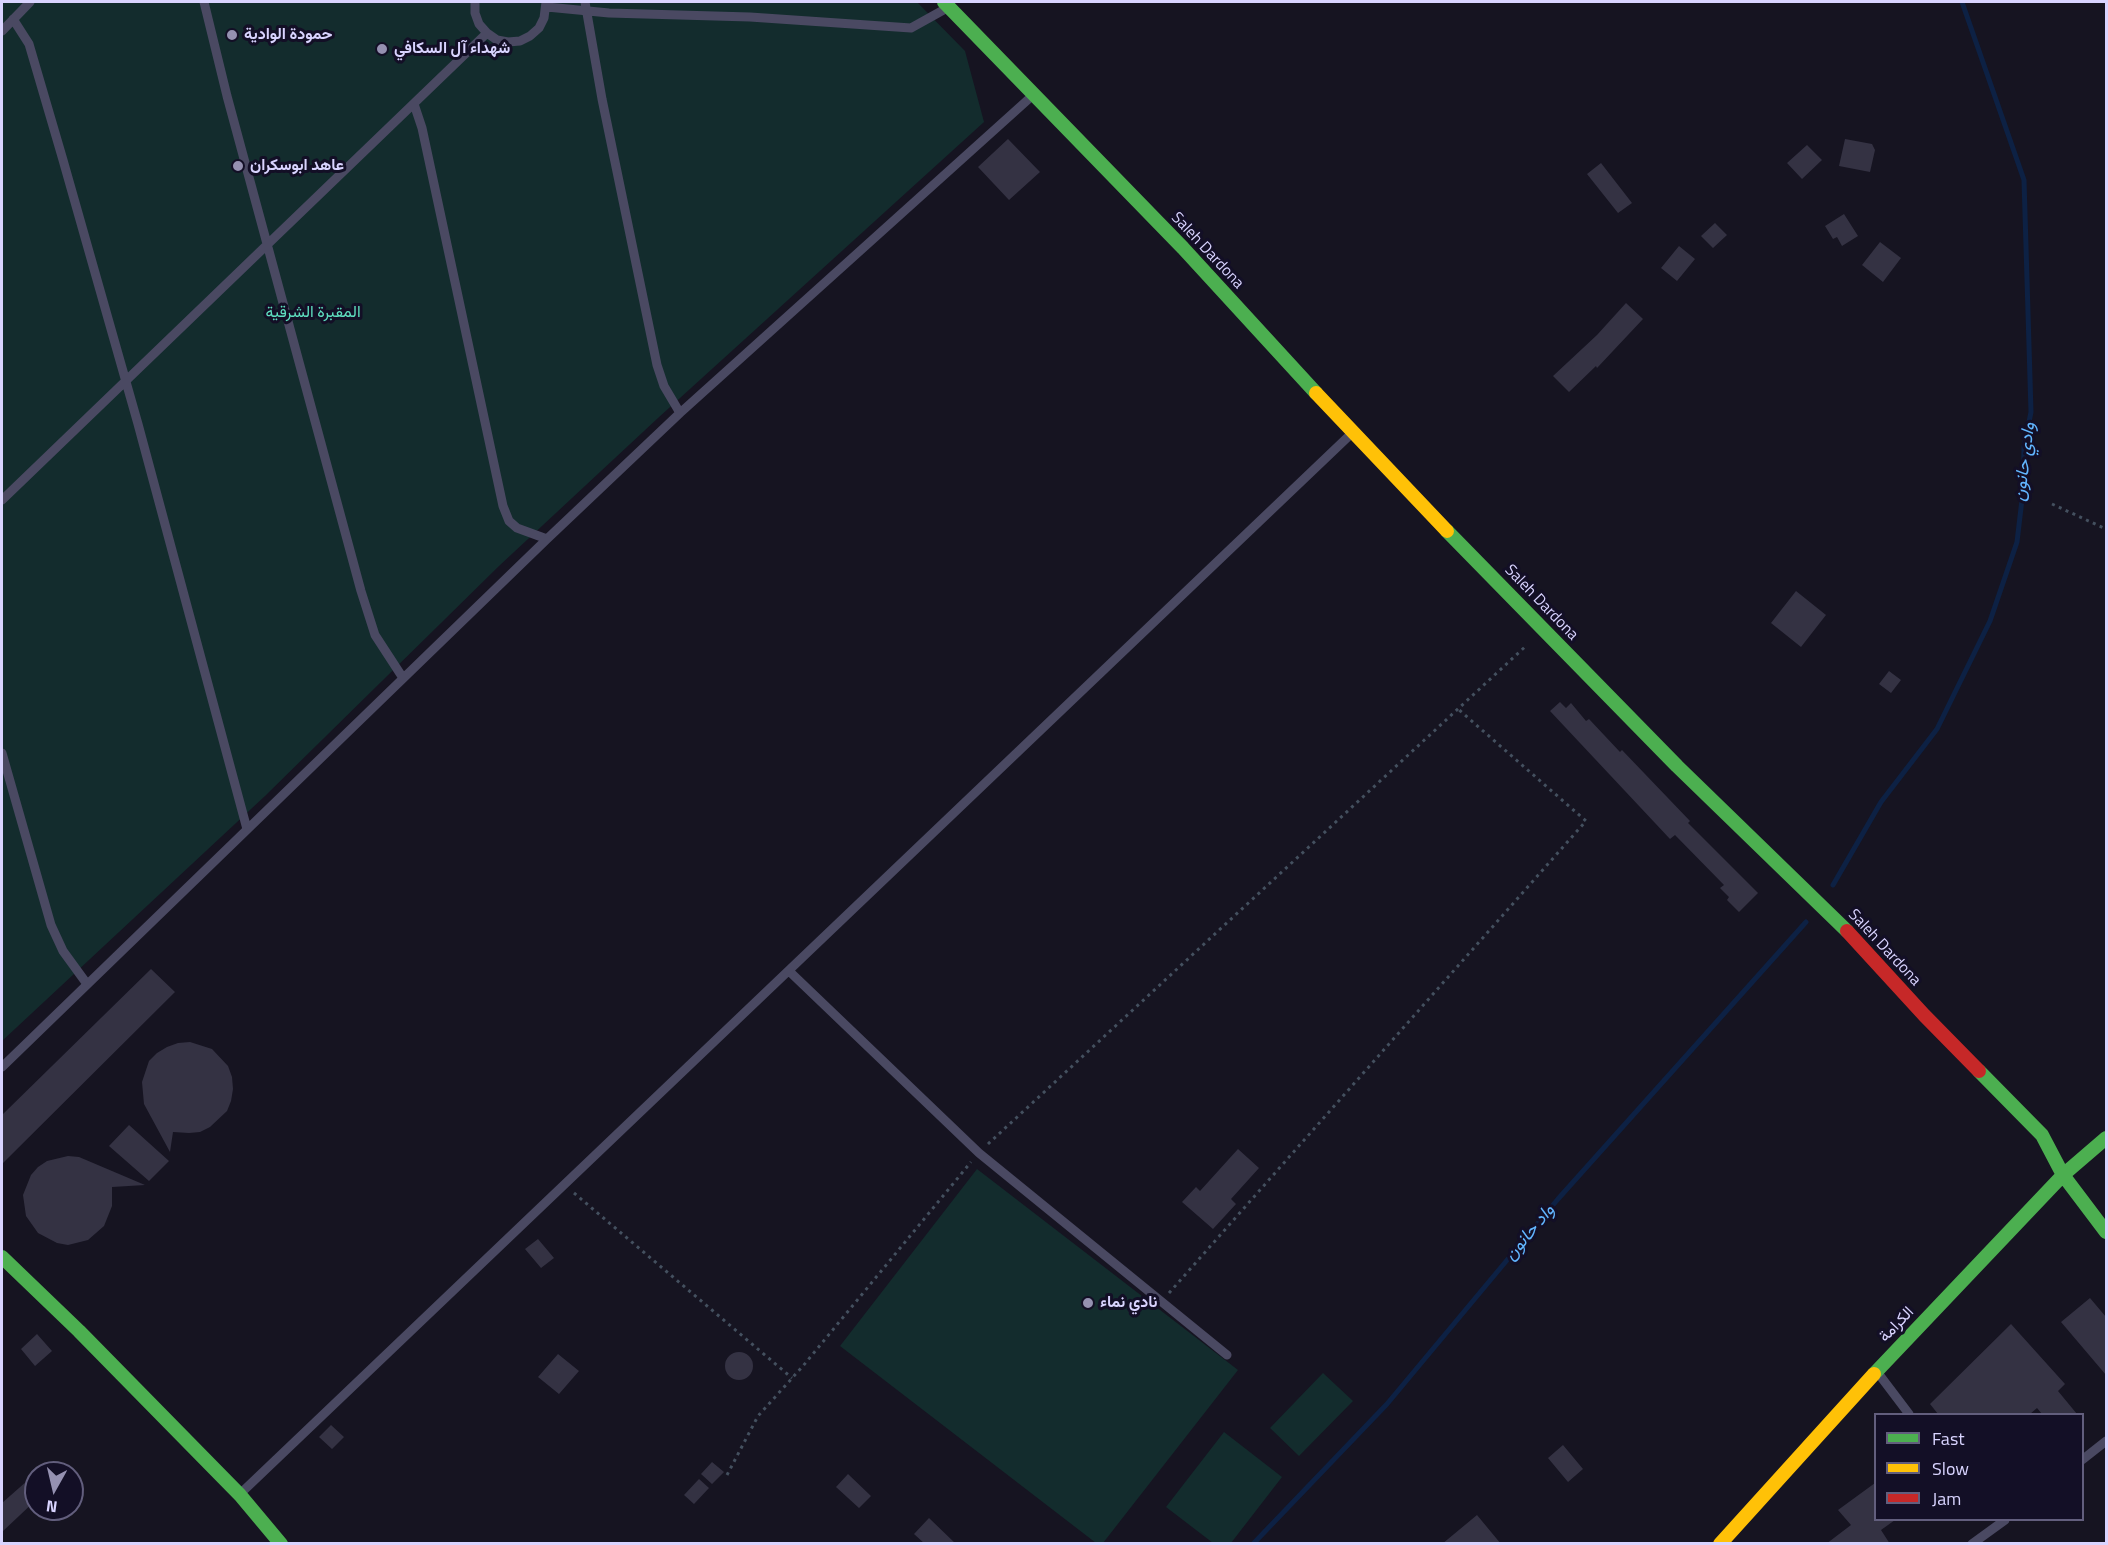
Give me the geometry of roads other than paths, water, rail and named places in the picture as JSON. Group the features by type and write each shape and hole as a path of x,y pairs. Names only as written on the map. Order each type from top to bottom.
{"street":[{"name":"Saleh Dardona","path":"947,4 1183,248 1352,433 1677,766 1846,930 1924,1015 2042,1135 2063,1175 2106,1232"},
{"name":"الكرامة","path":"1720,1544 1877,1371 2063,1175 2106,1138"},
{"path":"2,1257 79,1331 240,1495 281,1544"}],"lane":[{"path":"2,31 30,2"},
{"path":"204,2 375,635 403,678"},
{"path":"475,2 475,13 479,24 487,33 508,42 520,41 539,28 544,18 546,4 911,28 947,4"},
{"path":"586,6 602,99 655,355 664,386 680,413"},
{"path":"13,19 28,44 63,160 165,520 247,829"},
{"path":"2,500 487,33"},
{"path":"2,1067 546,539 680,413 1034,94"},
{"path":"414,104 422,128 502,506 509,521 517,528 546,539"},
{"path":"240,1495 1352,433"},
{"path":"2,753 51,925 63,951 87,984"},
{"path":"789,971 979,1153 1227,1354"},
{"path":"1877,1371 1908,1413"},
{"path":"2084,1458 2106,1441"},
{"path":"1986,1521 1992,1529"},
{"path":"1972,1544 2004,1521"}],"waterway":[{"name":"وادي حانون","path":"1833,885 1881,802 1937,729 1990,621 2017,542 2023,491 2024,447 2031,412 2024,180 1962,2"},
{"name":"واد حانون","path":"1253,1544 1387,1404 1558,1199 1806,922"}],"place":[{"name":"حمودة الوادية","path":"232,35"},
{"name":"شهداء آل السكافي","path":"382,49"},
{"name":"عاهد ابوسكران","path":"238,166"},
{"name":"نادي نماء","path":"1088,1303"}],"park label":[{"name":"المقبرة الشرقية","path":"313,313"}]}
